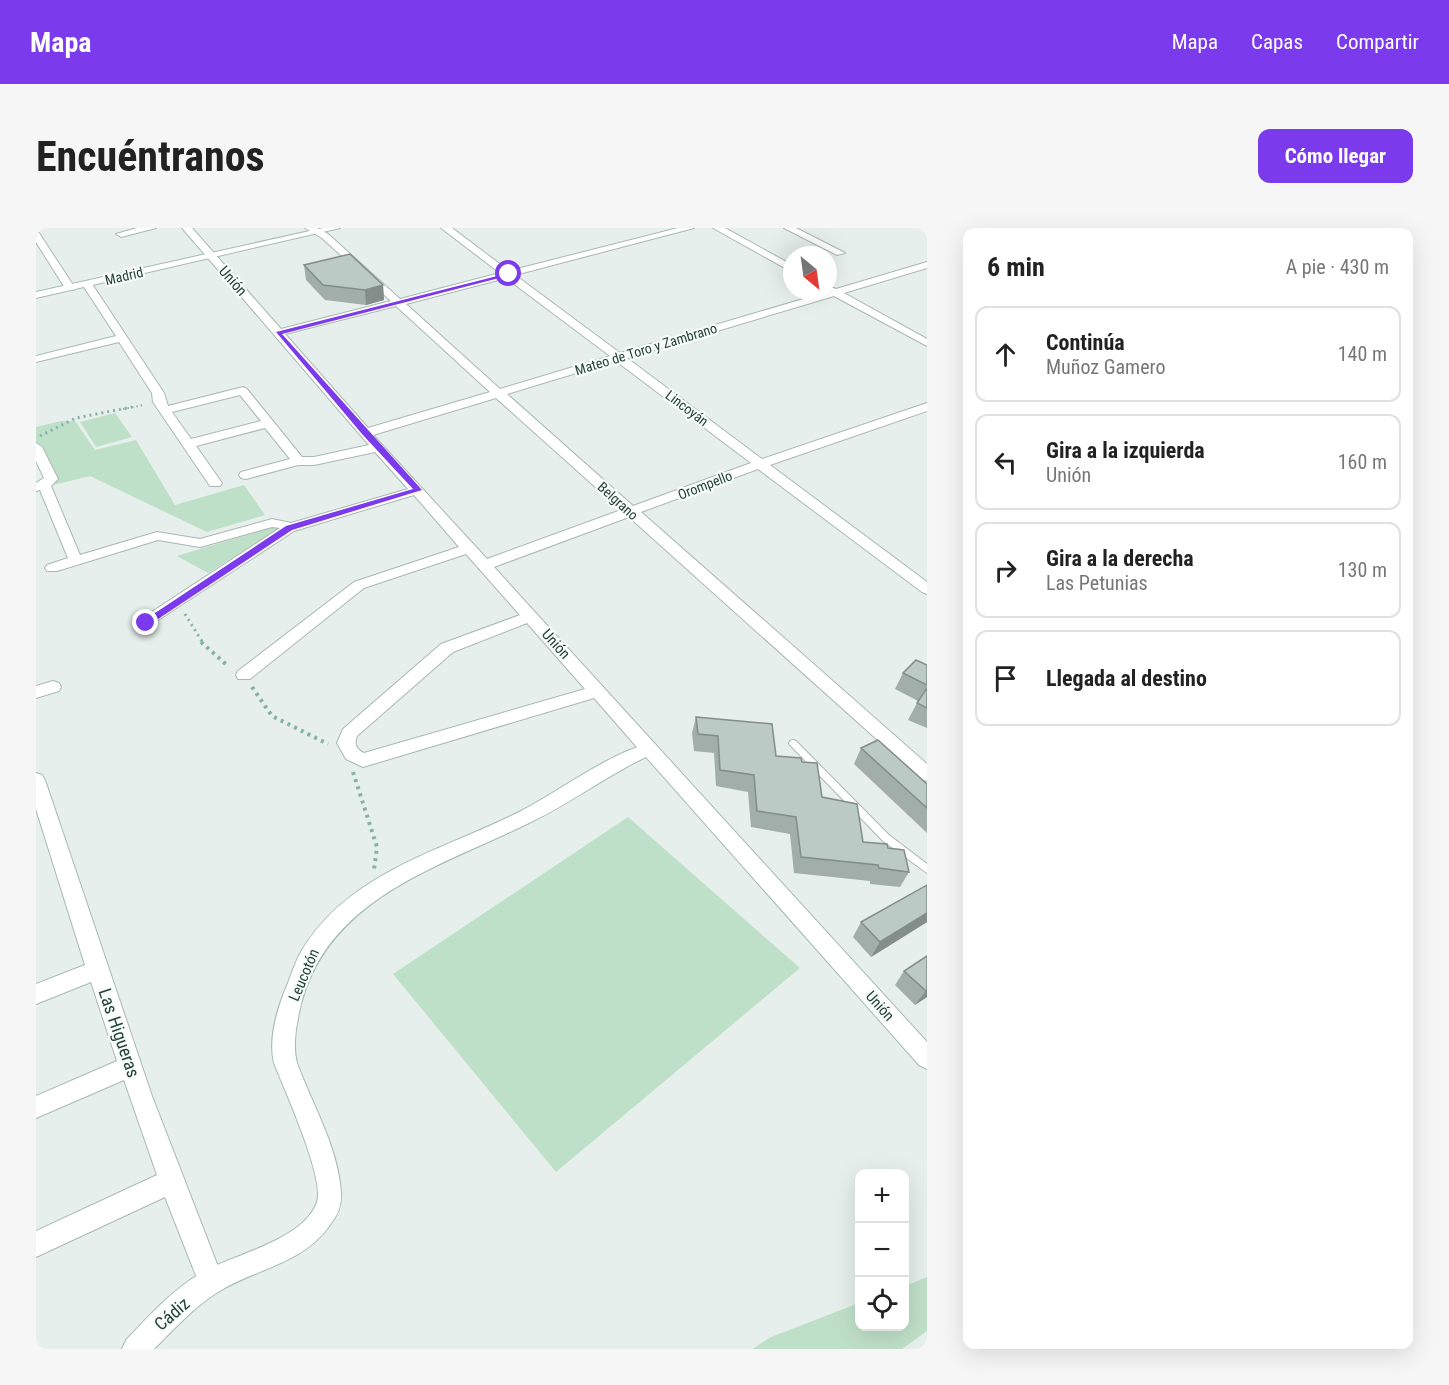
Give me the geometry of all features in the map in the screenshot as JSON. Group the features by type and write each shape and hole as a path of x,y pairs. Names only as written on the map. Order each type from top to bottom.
{"street":[{"path":"121,234 151,228"},
{"name":"Unión","path":"187,228 365,433 927,1058"},
{"name":"Madrid","path":"36,295 211,256 314,230 335,228"},
{"name":"Lincoyán","path":"446,228 927,588"},
{"path":"278,333 689,228"},
{"path":"718,228 783,264"},
{"path":"789,228 840,253"},
{"name":"Belgrano","path":"314,230 927,774"},
{"path":"36,235 70,288"},
{"name":"Mateo de Toro y Zambrano","path":"837,289 927,265"},
{"path":"87,284 215,483"},
{"path":"837,293 927,343"},
{"name":"Mateo de Toro y Zambrano","path":"365,433 800,300"},
{"path":"36,359 122,338"},
{"path":"161,402 243,391 298,460"},
{"name":"Orompello","path":"485,565 762,463 927,407"},
{"path":"188,444 269,423"},
{"path":"38,441 51,479 40,486 76,561"},
{"path":"246,475 298,460 314,461 378,447"},
{"path":"146,623 289,528 418,490"},
{"path":"52,568 158,536 200,543 272,523 283,524 289,528"},
{"path":"244,675 359,585 470,548"},
{"path":"531,616 447,648 349,733 346,743 349,751 355,758 363,760 598,690"},
{"path":"36,693 52,687"},
{"name":"Leucotón","path":"211,1282 298,1243 316,1227 329,1205 326,1171 284,1057 289,1011 298,980 316,944 349,910 381,884 447,850 525,816 626,759 649,749"},
{"name":"Las Higueras","path":"36,780 97,970 170,1182 211,1282"},
{"path":"36,994 97,970"},
{"path":"36,1107 131,1066"},
{"path":"36,1244 170,1182"},
{"name":"Cádiz","path":"135,1349 168,1316 211,1282"}],"lane":[{"path":"793,743 886,838 927,870"}],"path":[{"path":"38,441 58,424 82,416 161,402"},
{"path":"174,604 185,614 197,638 213,657 244,675 272,716 327,744 349,751 356,785 377,847 373,875 381,884"}],"green space":[{"path":"115,413 132,437 96,447 80,422"},
{"path":"61,421 75,421 95,450 136,440 175,505 244,485 265,515 207,532 90,476 53,485 56,477 42,445 36,443 36,427"},
{"path":"276,526 278,529 208,573 177,556"},
{"path":"628,817 800,968 556,1172 393,974"},
{"path":"927,1277 927,1331 902,1349 752,1349 771,1337 855,1305 855,1331 909,1331 909,1284"}],"building":[{"path":"350,254 383,285 365,290 323,285 304,265"},
{"path":"916,660 927,665 927,685 903,673"},
{"path":"927,688 927,708 917,703"},
{"path":"696,717 772,724 776,756 801,758 802,762 817,763 822,797 857,804 863,842 887,844 888,848 904,850 909,872 879,868 878,865 801,857 796,817 757,811 754,775 720,770 718,736 698,734"},
{"path":"878,740 927,784 927,808 861,748"},
{"path":"927,885 927,913 880,942 861,922"},
{"path":"927,956 927,990 926,991 904,971"}],"route":[{"path":"146,623 289,528 418,490 278,333 509,274"}]}
